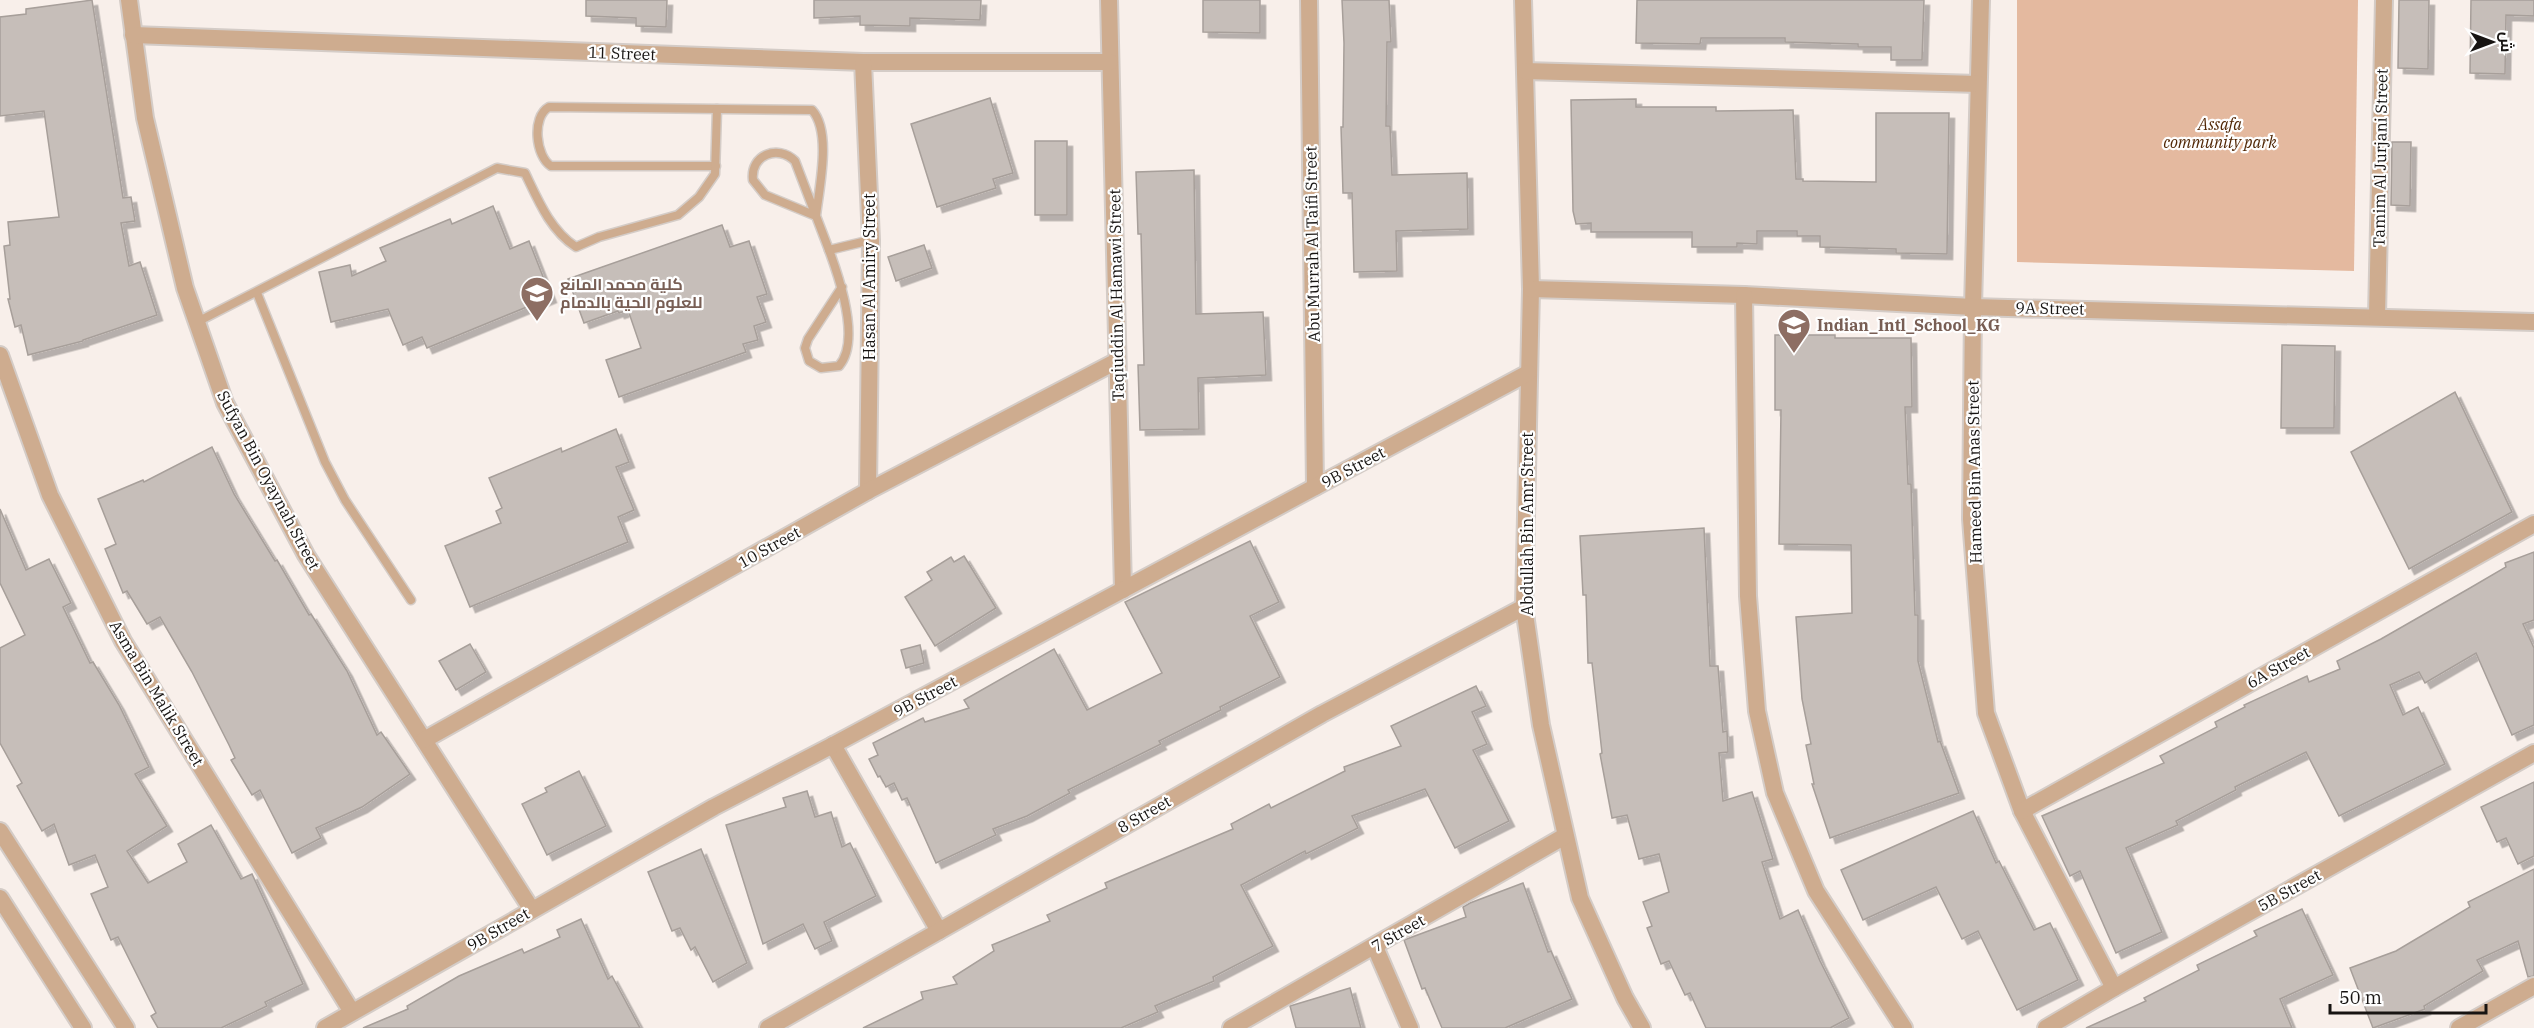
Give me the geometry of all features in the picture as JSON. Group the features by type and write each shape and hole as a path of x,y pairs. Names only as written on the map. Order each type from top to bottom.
{"street":[{"name":"Sufyan Bin Oyaynah Street","path":"129,0 145,118 184,288 225,403 306,555 532,910"},
{"name":"Taqiuddin Al Hamawi Street","path":"1109,0 1123,590"},
{"name":"Abu Murrah Al Taifi Street","path":"1309,0 1315,487"},
{"name":"Abdullah Bin Amr Street","path":"1523,0 1531,289 1524,607 1541,725 1580,898 1625,998 1642,1028"},
{"name":"Hameed Bin Anas Street","path":"1981,0 1973,307 1971,519 1986,712 2022,811 2114,988"},
{"name":"Tamim Al Jurjani Street","path":"2377,316 2384,0"},
{"name":"11 Street","path":"134,35 863,62 1110,62"},
{"name":"Hasan Al Amiry Street","path":"863,62 871,240 868,491"},
{"path":"1525,71 1978,84"},
{"name":"9A Street","path":"1531,289 1744,295 1973,307 2534,321"},
{"path":"1744,295 1748,596 1757,711 1762,734 1775,792 1816,891 1904,1028"},
{"name":"Asma Bin Malik Street","path":"0,355 50,495 123,641 352,1012"},
{"name":"10 Street","path":"424,740 868,491 1118,361"},
{"name":"9B Street","path":"325,1028 714,807 1528,373"},
{"name":"6A Street","path":"2022,811 2534,524"},
{"name":"8 Street","path":"768,1028 1322,714 1524,607"},
{"path":"833,745 939,931"},
{"name":"5B Street","path":"2046,1028 2534,753"},
{"path":"0,831 126,1028"},
{"name":"7 Street","path":"1231,1028 1565,836"},
{"path":"0,898 83,1028"},
{"path":"1375,947 1410,1028"},
{"path":"2459,1028 2534,986"}],"lane":[{"path":"716,166 551,166 543,159 537,126 541,113 549,107 812,110 818,117 823,134 816,216"},
{"path":"197,322 497,168 525,172 544,211 564,239 576,248 599,237 678,214 699,197 715,174 717,109"},
{"path":"816,216 765,195 753,180 758,160 769,154 785,154 795,161 829,250 842,287 847,350 839,366 821,368 809,361 805,348 808,339 842,287"},
{"path":"829,250 871,240"},
{"path":"257,293 325,462 345,500 411,600"}],"green space":[{"name":"Assafa community park","path":"2017,0 2358,0 2354,271 2017,262"}],"building":[{"path":"92,0 123,198 131,197 135,221 121,223 129,266 140,262 157,315 83,341 28,355 21,325 15,327 8,299 10,299 4,246 10,245 8,222 59,217 44,111 0,116 0,17 26,14 26,9"},
{"path":"586,0 667,0 666,27 636,26 636,18 586,16"},
{"path":"814,0 981,0 980,20 910,18 910,26 860,25 860,16 814,18"},
{"path":"1203,0 1260,0 1260,33 1203,32"},
{"path":"1342,0 1389,0 1391,42 1387,42 1386,126 1390,126 1392,175 1467,173 1468,229 1396,231 1397,271 1354,272 1352,193 1343,193"},
{"path":"1637,0 1924,0 1922,60 1891,60 1891,47 1785,42 1785,38 1701,38 1700,44 1636,43"},
{"path":"2399,0 2429,0 2428,69 2398,68"},
{"path":"2471,0 2534,0 2534,16 2506,15 2505,74 2470,73"},
{"path":"990,98 1013,173 993,179 996,188 937,207 911,124"},
{"path":"1636,99 1636,107 1716,107 1716,111 1793,110 1796,179 1803,179 1803,181 1876,182 1876,113 1949,113 1947,254 1896,253 1896,249 1820,247 1820,236 1797,236 1797,231 1757,231 1757,244 1737,243 1737,247 1692,247 1692,232 1591,232 1591,223 1576,224 1573,211 1571,100"},
{"path":"1035,141 1067,141 1067,215 1035,215"},
{"path":"2392,142 2411,142 2410,206 2391,205"},
{"path":"1194,170 1196,314 1263,312 1266,375 1198,378 1199,429 1140,430 1138,365 1144,365 1141,234 1138,234 1136,172"},
{"path":"493,206 510,249 529,241 551,297 427,348 422,337 403,345 388,309 331,322 319,272 350,265 352,276 386,261 380,248 450,219 452,224"},
{"path":"722,225 730,247 749,241 767,294 757,297 766,322 754,326 758,340 743,344 746,352 619,397 606,360 641,348 628,310 619,313 618,311 584,323 568,279"},
{"path":"924,245 932,268 896,281 888,257"},
{"path":"1775,335 1911,338 1912,407 1905,407 1908,484 1911,484 1915,615 1918,615 1918,661 1938,742 1940,741 1959,793 1830,838 1812,784 1814,784 1806,745 1811,744 1802,699 1796,617 1852,613 1851,545 1779,544 1781,410 1775,410"},
{"path":"2282,345 2335,346 2334,428 2281,428"},
{"path":"2455,392 2512,512 2409,569 2351,452"},
{"path":"616,429 629,462 616,467 634,510 618,517 628,542 470,607 445,546 501,523 496,511 502,508 489,478 561,448 562,452"},
{"path":"212,447 234,494 309,615 311,614 347,671 377,735 381,732 410,774 362,807 316,828 321,838 292,853 260,790 252,795 231,760 235,758 229,745 192,672 160,617 147,624 127,591 123,593 105,549 116,544 98,499 143,480 144,482"},
{"path":"0,509 26,570 49,559 71,603 63,607 90,663 93,662 119,705 149,767 135,774 167,826 127,851 148,883 187,862 178,844 211,825 241,879 252,874 303,984 265,1002 267,1006 221,1028 158,1028 151,1016 156,1013 118,937 111,940 91,894 108,887 95,855 69,865 54,824 42,831 17,786 22,783 0,743 0,648 25,635 0,583"},
{"path":"1704,528 1710,666 1718,666 1723,732 1727,731 1728,752 1719,753 1723,801 1752,792 1773,859 1762,862 1780,919 1798,910 1820,961 1849,1018 1830,1028 1706,1028 1690,993 1685,995 1669,961 1661,964 1647,928 1652,926 1643,902 1669,892 1659,854 1639,859 1627,815 1612,818 1600,754 1602,753 1592,663 1588,663 1586,595 1583,595 1580,536"},
{"path":"1250,541 1279,602 1250,616 1280,677 1159,741 1161,744 1068,790 1070,793 1027,816 993,829 996,835 936,863 907,798 902,800 894,783 886,787 880,776 878,777 869,759 878,755 873,743 923,718 925,722 969,708 964,700 1054,649 1087,710 1162,673 1125,602"},
{"path":"2534,552 2534,620 2523,624 2534,648 2534,725 2512,735 2476,653 2425,683 2419,672 2390,685 2403,715 2418,707 2445,764 2339,816 2306,752 2235,787 2236,790 2176,821 2178,825 2126,848 2162,932 2116,953 2080,871 2070,876 2042,816 2164,763 2160,756 2217,727 2215,722 2245,707 2244,705 2307,676 2309,682 2340,669 2337,661 2381,639 2506,567 2505,563"},
{"path":"964,556 996,608 935,646 905,597 932,580 927,572 951,557 954,562"},
{"path":"470,644 486,672 456,690 439,661"},
{"path":"920,645 924,663 906,668 901,650"},
{"path":"1476,686 1486,706 1472,712 1487,744 1473,750 1509,821 1455,848 1425,789 1352,816 1358,828 1306,854 1305,851 1241,885 1273,946 1213,977 1214,981 1155,1006 1158,1012 1121,1028 863,1028 923,999 921,992 957,984 953,977 994,951 992,945 1050,921 1047,915 1107,888 1105,883 1233,829 1231,824 1269,804 1271,808 1345,771 1344,767 1401,746 1391,726"},
{"path":"579,771 606,826 547,855 522,804 547,792 545,788"},
{"path":"2534,782 2534,856 2518,864 2506,838 2497,842 2481,807"},
{"path":"807,791 815,817 831,812 842,847 850,843 876,896 824,922 832,941 815,949 803,924 763,944 726,825 786,807 783,798"},
{"path":"1973,811 1996,863 1999,861 2034,930 2050,923 2078,980 2017,1010 1978,931 1962,939 1936,887 1863,920 1841,870"},
{"path":"701,849 747,963 713,982 695,947 691,950 680,928 672,931 648,872"},
{"path":"2534,869 2534,976 2528,977 2518,941 2477,960 2483,971 2424,1006 2425,1009 2373,1028 2350,968 2396,951 2470,907 2468,902"},
{"path":"1523,883 1548,952 1551,951 1572,999 1505,1028 1442,1028 1425,988 1422,989 1404,940 1466,917 1463,907"},
{"path":"2302,909 2333,975 2280,999 2292,1028 2086,1028 2146,1001 2144,998 2199,970 2197,965 2257,936 2254,931"},
{"path":"581,919 608,979 612,976 640,1028 363,1028 408,1009 407,1006 459,976 522,949 524,953 560,937 557,930"},
{"path":"1350,988 1361,1028 1296,1028 1290,1006"}],"place":[{"name":"كلية محمد المانع للعلوم الحية بالدمام","path":"537,322"},
{"name":"Indian_Intl_School_KG","path":"1794,354"}]}
